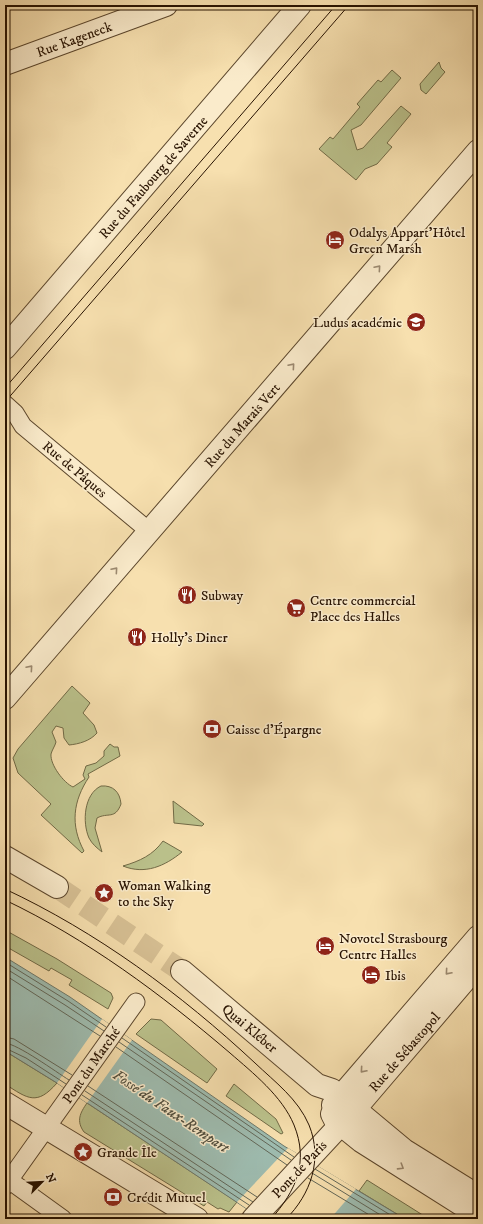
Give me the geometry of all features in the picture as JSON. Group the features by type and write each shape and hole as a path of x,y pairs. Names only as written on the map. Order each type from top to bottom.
{"street":[{"name":"Rue Kageneck","path":"5,64 166,5"},
{"name":"Rue du Faubourg de Saverne","path":"5,348 300,5"},
{"name":"Rue du Marais Vert","path":"5,698 478,151"},
{"name":"Rue de Pâques","path":"5,404 15,413 23,426 149,531"},
{"path":"5,857 57,887 16,876 5,871"},
{"path":"337,1106 478,937"},
{"name":"Rue de Sébastopol","path":"337,1106 478,965"},
{"name":"Quai Kléber","path":"182,972 337,1106 386,1158 478,1215"},
{"name":"Pont du Marché","path":"7,1183 131,1008"},
{"path":"5,1103 53,1119 197,1219"},
{"name":"Quai Kléber","path":"337,1106 478,1196"},
{"name":"Pont de Paris","path":"253,1219 337,1106"},
{"path":"7,1183 63,1219"}],"green space":[{"path":"439,62 441,68 445,72 426,94 421,90 420,84"},
{"path":"392,70 401,78 361,125 351,130 357,150 363,148 401,106 411,114 387,143 392,147 377,164 365,169 356,180 319,149 330,137 333,139 360,107 357,104 378,80 381,82"},
{"path":"72,686 90,703 83,713 94,725 97,733 84,742 69,745 64,738 63,728 56,726 52,732 56,742 51,758 58,773 69,785 73,787 85,779 83,775 86,766 96,763 104,756 104,751 110,744 114,747 118,747 120,756 88,774 89,777 80,795 75,813 77,832 84,851 82,853 41,815 51,804 18,773 13,758 18,749"},
{"path":"101,786 109,787 115,790 119,796 121,804 119,809 114,814 97,818 95,828 102,852 89,838 85,817 91,795"},
{"path":"173,801 204,824 202,826 174,823"},
{"path":"163,841 182,852 162,865 154,868 139,870 123,866 146,857"},
{"path":"5,930 57,959 111,993 113,998 108,1009 69,985 72,980 51,968 49,971 5,946"},
{"path":"151,1019 161,1020 217,1069 207,1083 136,1034"},
{"path":"5,1051 57,1083 44,1095 32,1098 13,1089 5,1084"},
{"path":"234,1084 276,1119 283,1133 281,1134 226,1096"},
{"path":"87,1103 237,1202 229,1212 220,1208 218,1209 207,1202 204,1206 84,1132 80,1124 80,1117 82,1110"},
{"path":"367,1180 429,1219 405,1219 359,1191"}],"water":[{"name":"Fossé du Faux-Rempart","path":"5,957 70,997 284,1146 405,1219 262,1219 57,1083 5,1051"}],"pier":[{"path":"102,1019 132,1040 87,1103 57,1083"},
{"path":"288,1148 356,1189 330,1219 262,1219 237,1202"}],"tunnel":[{"path":"57,887 182,971"}],"tram line":[{"path":"5,388 336,5"},
{"path":"5,402 349,5"},
{"path":"5,889 72,925 137,966 227,1037 278,1084 299,1107 309,1125 313,1138 315,1151 314,1163 308,1187 302,1199 286,1219"},
{"path":"5,900 65,932 94,950 150,989 230,1053 275,1095 289,1114 294,1125 300,1151 300,1164 298,1175 293,1187 287,1198 271,1219"}],"place":[{"name":"Odalys Appart'Hôtel Green Marsh","path":"335,240"},
{"name":"Ludus académie","path":"416,322"},
{"name":"Subway","path":"187,595"},
{"name":"Centre commercial Place des Halles","path":"296,608"},
{"name":"Holly’s Diner","path":"137,637"},
{"name":"Caisse d'Épargne","path":"212,729"},
{"name":"Woman Walking to the Sky","path":"104,893"},
{"name":"Novotel Strasbourg Centre Halles","path":"325,946"},
{"name":"Ibis","path":"371,975"},
{"name":"Grande Île","path":"83,1152"},
{"name":"Crédit Mutuel","path":"113,1197"}]}
